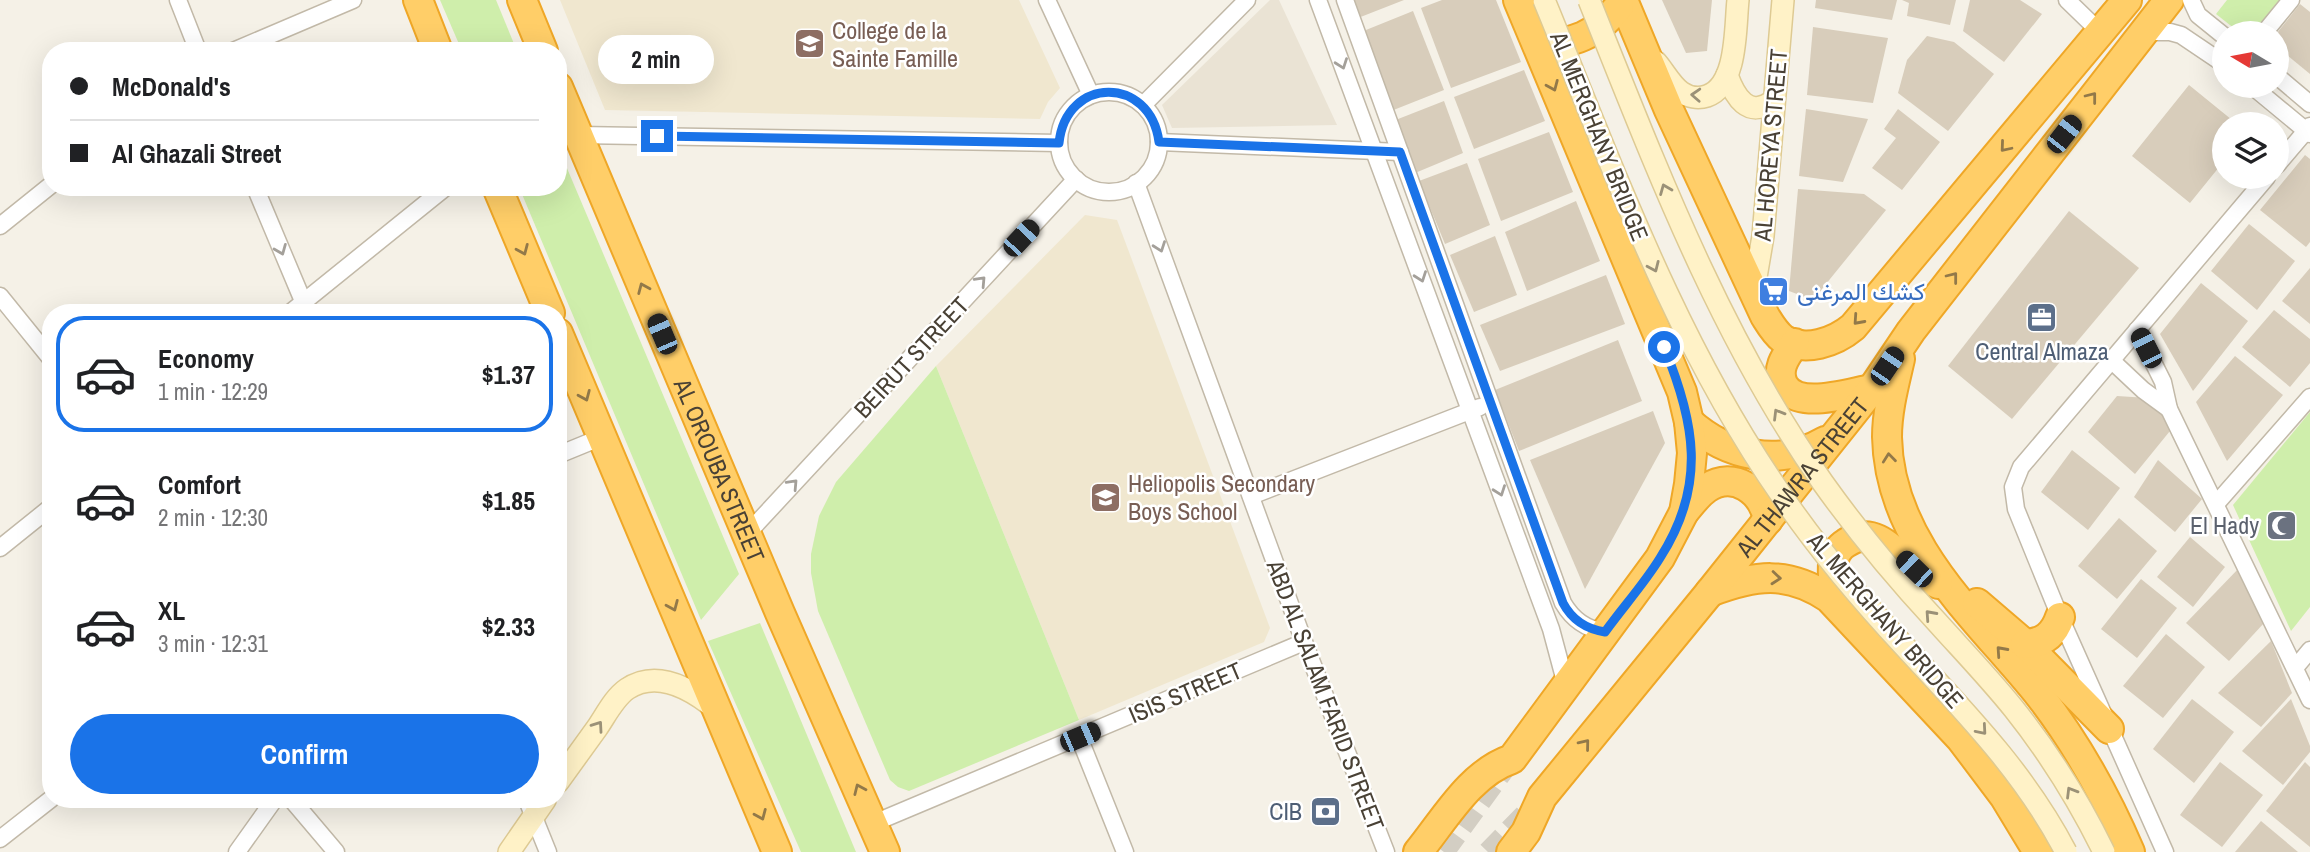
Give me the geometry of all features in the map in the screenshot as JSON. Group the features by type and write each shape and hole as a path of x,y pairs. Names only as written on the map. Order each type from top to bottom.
{"highway":[{"path":"418,0 434,42"},
{"path":"522,0 539,42"},
{"path":"1518,0 1682,392 1689,422 1691,468 1684,512"},
{"path":"1537,44 1561,44 1586,36 1606,21 1623,0 1644,52 1775,331 1784,340 1818,344 1831,341 1853,327 2127,0"},
{"name":"AL THAWRA STREET","path":"1511,852 1526,832 1542,797 1872,389 1903,343 2169,0"},
{"name":"AL OROUBA STREET","path":"567,109 885,852"},
{"path":"501,196 546,304"},
{"path":"1795,343 1783,359 1780,373 1785,388 1797,398 1812,399 1872,389"},
{"path":"1903,343 1888,418 1890,469 1898,502 1908,525 1949,589 2029,683 2065,731 2101,791 2130,852"},
{"path":"567,354 777,852"},
{"path":"1689,422 1712,440 1739,452 1755,455 1787,455 1832,438"},
{"path":"1418,852 1474,782 1491,768 1512,760 1660,558 1684,512 1707,488 1731,482 1739,483 1753,491 1764,504 1768,520"},
{"path":"1838,606 1833,586 1834,558 1842,545 1856,537 1878,538 1918,573 1979,604 2025,644 2109,729"},
{"path":"1710,592 1739,581 1774,577 1809,586 1838,606 1961,739 2004,796 2038,852"},
{"path":"2025,644 2035,643 2051,634 2060,617"}],"main road":[{"name":"AL MERGHANY BRIDGE","path":"1544,0 1662,286 1742,435 1782,496 1843,576 1893,635 1999,749 2028,789 2066,852"},
{"name":"AL MERGHANY BRIDGE","path":"1589,0 1688,244 1734,337 1773,406 1823,483 1859,531 1909,592 1993,684 2036,739 2074,797 2104,852"},
{"name":"AL HOREYA STREET","path":"1644,52 1675,87 1689,96 1701,97 1714,93 1727,75 1733,53 1738,0"},
{"name":"AL HOREYA STREET","path":"1754,289 1763,236 1783,0"},
{"path":"1727,75 1738,98 1747,105 1759,107 1773,101"},
{"path":"567,769 614,703 627,689 636,685 654,681 674,684 694,692 717,710"},
{"path":"509,852 533,808"}],"street":[{"path":"178,0 194,42"},
{"path":"254,42 353,0"},
{"path":"1047,0 1091,95"},
{"path":"1143,105 1247,0"},
{"path":"1318,0 1551,629 1566,685"},
{"path":"1345,0 1563,603 1570,615 1580,623 1605,632"},
{"path":"2067,0 2101,33"},
{"path":"2191,0 2197,15 2212,27"},
{"path":"2274,21 2291,0"},
{"path":"2143,32 2170,32 2181,35 2212,56"},
{"path":"2289,86 2310,104"},
{"path":"1119,93 1136,99 1143,105 1157,128 1159,142 1153,165 1136,183 1119,191 1101,191 1076,179 1064,163 1059,143 1065,119 1081,101 1091,95 1119,93"},
{"path":"2268,98 2309,130 2289,152"},
{"path":"578,135 1059,143"},
{"path":"1159,142 1400,152"},
{"name":"BEIRUT STREET","path":"747,534 1076,179"},
{"name":"ABD AL SALAM FARID STREET","path":"1136,183 1304,642 1386,852"},
{"path":"2165,852 2060,617 2016,509 2013,487 2021,467 2257,189"},
{"path":"0,226 42,192"},
{"path":"258,196 299,304"},
{"path":"308,304 435,196"},
{"path":"0,296 42,348"},
{"path":"2137,330 2164,383 2169,409 2310,700"},
{"path":"2111,360 2151,397 2169,409"},
{"path":"2216,504 2310,397"},
{"path":"1251,496 1490,403"},
{"path":"567,451 602,437"},
{"path":"0,548 42,514"},
{"name":"ISIS STREET","path":"874,824 1304,642"},
{"path":"2295,668 2310,650"},
{"path":"1080,737 1125,852"},
{"path":"0,839 42,806"},
{"path":"237,852 268,808"},
{"path":"299,808 336,852"},
{"path":"536,808 548,852"}],"shaded area":[{"name":"College de la Sainte Famille","path":"560,0 1019,0 1060,88 1048,102 1040,119 605,110"},
{"path":"1270,0 1279,0 1337,125 1172,128 1162,105"},
{"name":"Heliopolis Secondary Boys School","path":"1085,215 1117,220 1270,628 1264,642 1079,720 936,366"}],"green space":[{"path":"440,0 496,0 513,42 458,42"},
{"path":"2227,0 2284,0 2267,21 2225,21 2216,14"},
{"path":"567,168 739,574 701,620 523,196 567,196"},
{"path":"936,366 1079,720 909,791 890,780 818,611 811,573 811,554 819,516 836,482"},
{"path":"2310,412 2310,607 2291,631 2233,505"},
{"path":"760,623 856,852 801,852 708,641"}],"building":[{"path":"1351,0 1404,0 1358,18"},
{"path":"1442,0 1496,0 1521,62 1451,88 1421,8"},
{"path":"1662,0 1712,0 1707,51 1686,53"},
{"path":"1816,0 1897,0 1892,20 1815,8"},
{"path":"1902,0 1956,0 1950,25 1907,16 1909,3"},
{"path":"1970,0 2020,0 2042,14 2004,62 1963,31"},
{"path":"2300,4 2310,12 2310,74 2289,57 2289,21 2287,21"},
{"path":"1413,11 1444,90 1391,111 1361,32"},
{"path":"1813,27 1888,38 1873,103 1807,95"},
{"path":"1927,36 1954,42 1994,74 1948,131 1898,93 1907,60"},
{"path":"1524,70 1545,121 1474,149 1454,97"},
{"path":"2189,85 2222,112 2212,112 2212,176 2190,203 2132,156"},
{"path":"1444,101 1463,153 1415,173 1393,121"},
{"path":"1806,109 1868,119 1843,182 1799,176"},
{"path":"1898,109 1940,142 1902,190 1872,168 1896,138 1884,129"},
{"path":"1549,132 1573,192 1501,221 1478,159"},
{"path":"2305,155 2310,159 2310,242 2306,247 2260,210 2277,189 2289,189 2289,175"},
{"path":"1467,163 1490,225 1445,244 1419,181"},
{"path":"1798,189 1864,194 1886,210 1813,300 1789,291"},
{"path":"1576,201 1600,261 1527,291 1505,232"},
{"name":"Central Almaza","path":"2069,211 2139,268 2012,419 1948,366"},
{"path":"2249,224 2295,261 2257,310 2211,271"},
{"path":"1495,236 1517,295 1474,312 1450,255"},
{"path":"2310,268 2310,324 2282,301"},
{"path":"1606,275 1625,324 1500,371 1480,325"},
{"path":"2201,283 2248,321 2193,391 2160,334"},
{"path":"2274,310 2310,339 2310,363 2290,387 2242,347"},
{"path":"1618,340 1642,401 1519,451 1495,390"},
{"path":"2235,356 2283,395 2227,461 2196,402"},
{"path":"2117,396 2148,398 2174,426 2135,474 2088,432"},
{"path":"1653,411 1665,443 1585,589 1530,460"},
{"path":"2072,450 2120,488 2088,530 2041,492"},
{"path":"2158,460 2202,499 2175,532 2134,497"},
{"path":"2119,518 2157,551 2117,599 2078,566"},
{"path":"2190,537 2225,567 2193,607 2157,577"},
{"path":"2241,566 2264,623 2229,661 2186,623"},
{"path":"2141,579 2177,608 2137,658 2101,629"},
{"path":"2166,634 2205,667 2163,718 2123,686"},
{"path":"2271,641 2292,693 2261,727 2218,693"},
{"path":"2192,699 2234,732 2194,783 2153,749"},
{"path":"2291,699 2310,752 2283,785 2242,751"},
{"path":"2220,762 2263,795 2222,847 2180,815"},
{"path":"2305,762 2310,767 2310,847 2266,811"},
{"path":"2261,821 2298,852 2235,852"}],"tunnel":[{"path":"1444,852 1508,764"},
{"path":"1488,852 1533,806"}],"place":[{"name":"College de la Sainte Famille","path":"809,44"},
{"name":"كشك المرغنى","path":"1774,291"},
{"name":"Central Almaza","path":"2042,317"},
{"name":"Heliopolis Secondary Boys School","path":"1105,497"},
{"name":"El Hady","path":"2282,525"},
{"name":"CIB","path":"1325,811"}],"route":[{"path":"657,136 1059,143 1060,130 1072,109 1091,95 1109,92 1136,99 1143,105 1152,116 1159,142 1400,152 1563,603 1575,620 1598,631 1605,632 1660,558 1684,512 1691,468 1691,437 1682,392 1664,347"}]}
